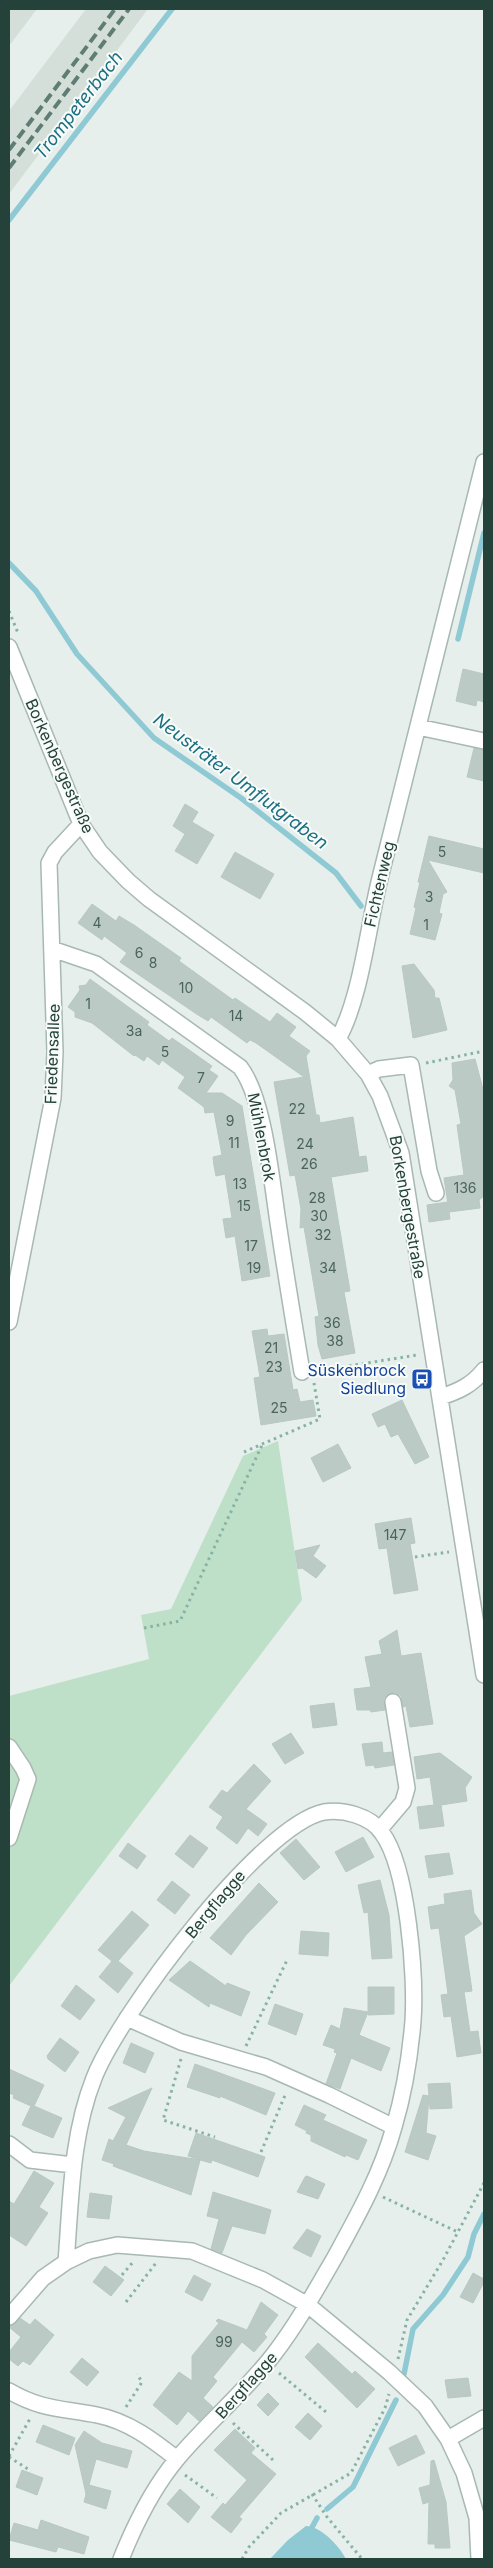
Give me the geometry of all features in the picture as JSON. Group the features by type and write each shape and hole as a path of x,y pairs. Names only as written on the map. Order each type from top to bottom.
{"street":[{"name":"Fichtenweg","path":"338,1039 344,1028 354,998 374,899 484,462"},
{"name":"Borkenbergestraße","path":"9,647 81,824 100,852 149,899 297,1006 338,1039 368,1074 380,1096 402,1153 484,1675"},
{"path":"418,727 484,742"},
{"name":"Friedensallee","path":"9,1322 53,1098 55,1052 49,863 54,852 81,824"},
{"name":"Mühlenbrok","path":"52,949 96,964 240,1067 250,1080 255,1093 309,1375"},
{"path":"368,1074 379,1069 411,1065 429,1171 436,1193"},
{"path":"441,1397 464,1388 484,1370"},
{"path":"380,1829 403,1802 407,1788 393,1702"},
{"path":"9,1747 28,1779 9,1838"},
{"name":"Bergflagge","path":"66,2262 73,2165 81,2118 94,2078 112,2038 144,1991 239,1873 306,1818 327,1812 347,1812 380,1829 394,1854 407,1920 412,1972 413,2018 407,2070 394,2128 371,2192 308,2305 266,2363 174,2463 152,2494 121,2559"},
{"path":"127,2018 186,2044 240,2059 292,2078 394,2128"},
{"path":"9,2144 30,2160 73,2165"},
{"path":"9,2317 43,2278 66,2262 89,2251 117,2245 192,2251 264,2280 308,2305 389,2372 424,2406 448,2439 464,2473 480,2517 479,2559"},
{"path":"9,2391 38,2406 98,2415 118,2422 151,2439 174,2463"},
{"path":"448,2439 484,2418"}],"path":[{"path":"411,1065 484,1051"},
{"path":"244,1452 320,1419 309,1375 433,1353"},
{"path":"144,1628 180,1621 263,1443"},
{"path":"415,1556 465,1550"},
{"path":"240,2059 288,1958"},
{"path":"186,2044 163,2120 216,2137"},
{"path":"262,2152 292,2078"},
{"path":"371,2192 458,2232"},
{"path":"126,2302 166,2248"},
{"path":"266,2363 326,2412"},
{"path":"118,2422 142,2382 137,2374"},
{"path":"31,2471 9,2456 38,2406"},
{"path":"222,2412 273,2460"},
{"path":"174,2463 218,2498"},
{"path":"312,2494 327,2517 362,2559"}],"shaded area":[{"path":"9,9 37,9 9,46"},
{"path":"86,9 148,9 9,194 9,111"}],"green space":[{"path":"278,1441 302,1600 9,1986 9,1696 149,1659 141,1615 171,1609 243,1456"}],"water":[{"path":"306,2526 324,2533 339,2548 346,2559 270,2559 288,2540"}],"building":[{"path":"463,669 484,674 484,702 477,700 476,706 456,701"},
{"path":"474,748 484,750 484,781 467,777"},
{"path":"185,804 198,812 192,822 214,835 197,864 175,851 185,834 173,826"},
{"path":"429,836 484,849 484,873 428,860 447,892 443,894 439,913 442,914 435,940 410,934 420,882 418,882"},
{"path":"235,852 274,874 260,899 221,877"},
{"path":"92,904 116,921 119,916 134,925 181,958 179,961 233,1000 235,998 270,1022 277,1013 296,1027 289,1036 310,1051 306,1056 316,1115 319,1115 320,1123 353,1117 359,1157 366,1156 368,1171 331,1177 350,1291 344,1292 355,1353 322,1359 318,1345 315,1317 319,1316 304,1227 300,1228 301,1209 295,1175 290,1176 274,1082 304,1077 256,1043 250,1040 247,1043 211,1017 208,1021 198,1015 120,962 127,953 104,936 102,940 78,923"},
{"path":"414,964 434,990 435,998 439,998 447,1030 413,1038 402,966"},
{"path":"90,979 149,1022 147,1025 169,1041 172,1038 212,1066 209,1070 218,1076 206,1093 222,1093 242,1106 270,1276 242,1281 235,1236 226,1238 223,1219 232,1218 225,1174 216,1176 214,1166 213,1157 222,1155 214,1112 205,1113 204,1107 178,1088 185,1077 162,1060 159,1065 147,1056 144,1061 134,1056 92,1023 75,1017 75,1012 68,1007 80,990 79,986 86,985"},
{"path":"475,1059 484,1093 484,1196 479,1200 480,1208 449,1212 450,1219 429,1222 427,1205 448,1202 444,1178 464,1175 457,1125 461,1124 455,1090 449,1086 453,1080 452,1063"},
{"path":"267,1329 268,1336 284,1334 293,1390 297,1389 300,1402 313,1400 316,1416 261,1425 254,1378 260,1377 252,1331"},
{"path":"402,1400 429,1457 415,1464 398,1434 391,1437 385,1424 378,1427 372,1414"},
{"path":"338,1444 351,1468 323,1482 311,1458"},
{"path":"411,1518 415,1543 410,1544 418,1590 394,1594 387,1548 379,1549 375,1524"},
{"path":"320,1545 313,1556 326,1566 316,1578 302,1568 298,1569 295,1551"},
{"path":"397,1630 401,1656 421,1653 433,1724 410,1727 406,1706 403,1707 401,1696 396,1693 391,1693 384,1698 385,1710 371,1712 370,1710 357,1710 354,1689 371,1687 365,1657 382,1654 379,1641"},
{"path":"334,1703 337,1725 313,1728 310,1706"},
{"path":"291,1733 304,1753 285,1764 272,1744"},
{"path":"382,1742 383,1753 392,1752 394,1765 375,1768 374,1765 366,1766 362,1744"},
{"path":"440,1753 472,1777 465,1788 467,1801 441,1805 444,1826 420,1829 417,1807 434,1805 430,1777 417,1779 414,1757"},
{"path":"254,1764 271,1781 246,1809 267,1824 258,1836 248,1828 237,1844 216,1828 223,1817 209,1807 222,1790 227,1793"},
{"path":"190,1835 208,1848 193,1868 175,1854"},
{"path":"363,1837 374,1857 346,1872 335,1852"},
{"path":"296,1839 320,1867 304,1880 280,1853"},
{"path":"128,1843 146,1856 137,1869 119,1856"},
{"path":"449,1853 453,1874 429,1878 425,1856"},
{"path":"380,1880 389,1915 392,1958 372,1959 368,1912 364,1913 358,1885"},
{"path":"172,1881 190,1895 175,1914 157,1900"},
{"path":"259,1883 278,1902 246,1935 231,1955 210,1938"},
{"path":"471,1890 474,1913 482,1924 464,1936 472,1991 464,1992 470,2032 478,2031 481,2053 457,2057 451,2016 444,2017 441,1995 448,1994 439,1928 431,1929 428,1907 445,1904 444,1894"},
{"path":"132,1911 149,1925 118,1961 133,1973 118,1993 99,1977 112,1961 98,1950"},
{"path":"301,1931 329,1933 328,1956 299,1954"},
{"path":"190,1961 226,1986 227,1983 250,1992 241,2016 210,2003 209,2007 169,1980"},
{"path":"76,1985 95,2000 80,2020 61,2006"},
{"path":"368,1987 394,1987 394,2014 368,2015"},
{"path":"275,2004 303,2014 296,2035 268,2024"},
{"path":"344,2008 368,2012 359,2035 390,2048 381,2071 351,2058 340,2089 326,2084 337,2053 334,2052 335,2049 323,2045 331,2025 340,2029"},
{"path":"60,2038 79,2052 65,2072 48,2059 47,2056"},
{"path":"131,2043 154,2053 145,2073 123,2063"},
{"path":"195,2064 275,2093 266,2115 220,2096 220,2098 187,2087"},
{"path":"9,2069 44,2085 34,2106 62,2118 53,2138 22,2125 31,2106 13,2098 14,2095 9,2093"},
{"path":"450,2083 452,2108 430,2109 429,2097 426,2133 436,2136 428,2160 405,2152 423,2095 429,2096 428,2084"},
{"path":"152,2088 126,2145 144,2151 200,2160 191,2195 113,2166 114,2164 102,2160 109,2139 113,2141 126,2117 108,2108"},
{"path":"304,2105 326,2115 323,2120 367,2140 358,2160 346,2155 345,2157 311,2141 311,2135 306,2133 307,2131 295,2125"},
{"path":"196,2133 265,2157 258,2177 212,2160 211,2163 188,2156"},
{"path":"34,2171 54,2183 39,2207 48,2213 26,2246 9,2235 9,2201 14,2204"},
{"path":"307,2176 325,2184 318,2199 297,2192"},
{"path":"213,2192 271,2210 265,2234 232,2226 222,2253 211,2249 219,2219 207,2216"},
{"path":"90,2193 112,2196 109,2219 87,2217"},
{"path":"307,2229 321,2236 311,2257 293,2248"},
{"path":"105,2266 124,2280 111,2296 93,2282"},
{"path":"473,2273 484,2279 484,2282 473,2303 460,2297"},
{"path":"194,2275 211,2284 202,2301 185,2292"},
{"path":"261,2302 278,2315 264,2334 267,2337 254,2352 242,2342 213,2377 217,2381 203,2398 213,2407 199,2421 188,2411 177,2425 153,2405 179,2372 192,2381 192,2356 219,2323 216,2321 218,2319 247,2330"},
{"path":"20,2318 30,2325 35,2319 54,2335 30,2365 23,2361 18,2366 9,2359 9,2352 21,2337 9,2327"},
{"path":"318,2343 352,2374 355,2371 375,2389 357,2408 305,2357"},
{"path":"82,2358 99,2372 87,2386 70,2372"},
{"path":"468,2378 471,2396 448,2398 445,2380"},
{"path":"268,2393 279,2404 268,2416 257,2405"},
{"path":"308,2413 322,2426 310,2440 295,2427"},
{"path":"43,2425 75,2438 69,2455 36,2442"},
{"path":"235,2429 255,2448 251,2453 276,2474 239,2517 242,2519 231,2533 211,2517 223,2503 225,2505 247,2480 214,2450"},
{"path":"84,2431 102,2443 132,2451 127,2468 96,2459 89,2485 111,2491 106,2509 84,2502 86,2494 75,2445"},
{"path":"416,2435 425,2453 398,2466 389,2448"},
{"path":"434,2460 446,2502 450,2548 435,2548 435,2544 428,2544 429,2502 423,2504 419,2488 430,2485 431,2461"},
{"path":"22,2470 43,2478 37,2495 16,2487"},
{"path":"180,2489 200,2507 188,2523 167,2504"},
{"path":"41,2520 89,2537 84,2554 58,2547 56,2552 9,2540 14,2523 38,2530"}],"waterway":[{"name":"Trompeterbach","path":"9,220 172,9"},
{"path":"458,639 484,533"},
{"name":"Neusträter Umflutgraben","path":"9,563 36,591 77,654 154,738 241,798 336,873 361,906"},
{"name":"Neusträter Umflutgraben","path":"404,2374 413,2329 443,2295 468,2257 474,2234 484,2214"},
{"name":"Neusträter Umflutgraben","path":"327,2509 353,2487 396,2400"},
{"name":"Neusträter Umflutgraben","path":"310,2531 317,2518"}],"railway":[{"path":"9,150 115,9"},
{"path":"9,168 129,9"}],"place":[{"name":"Süskenbrock Siedlung","path":"422,1379"}]}
